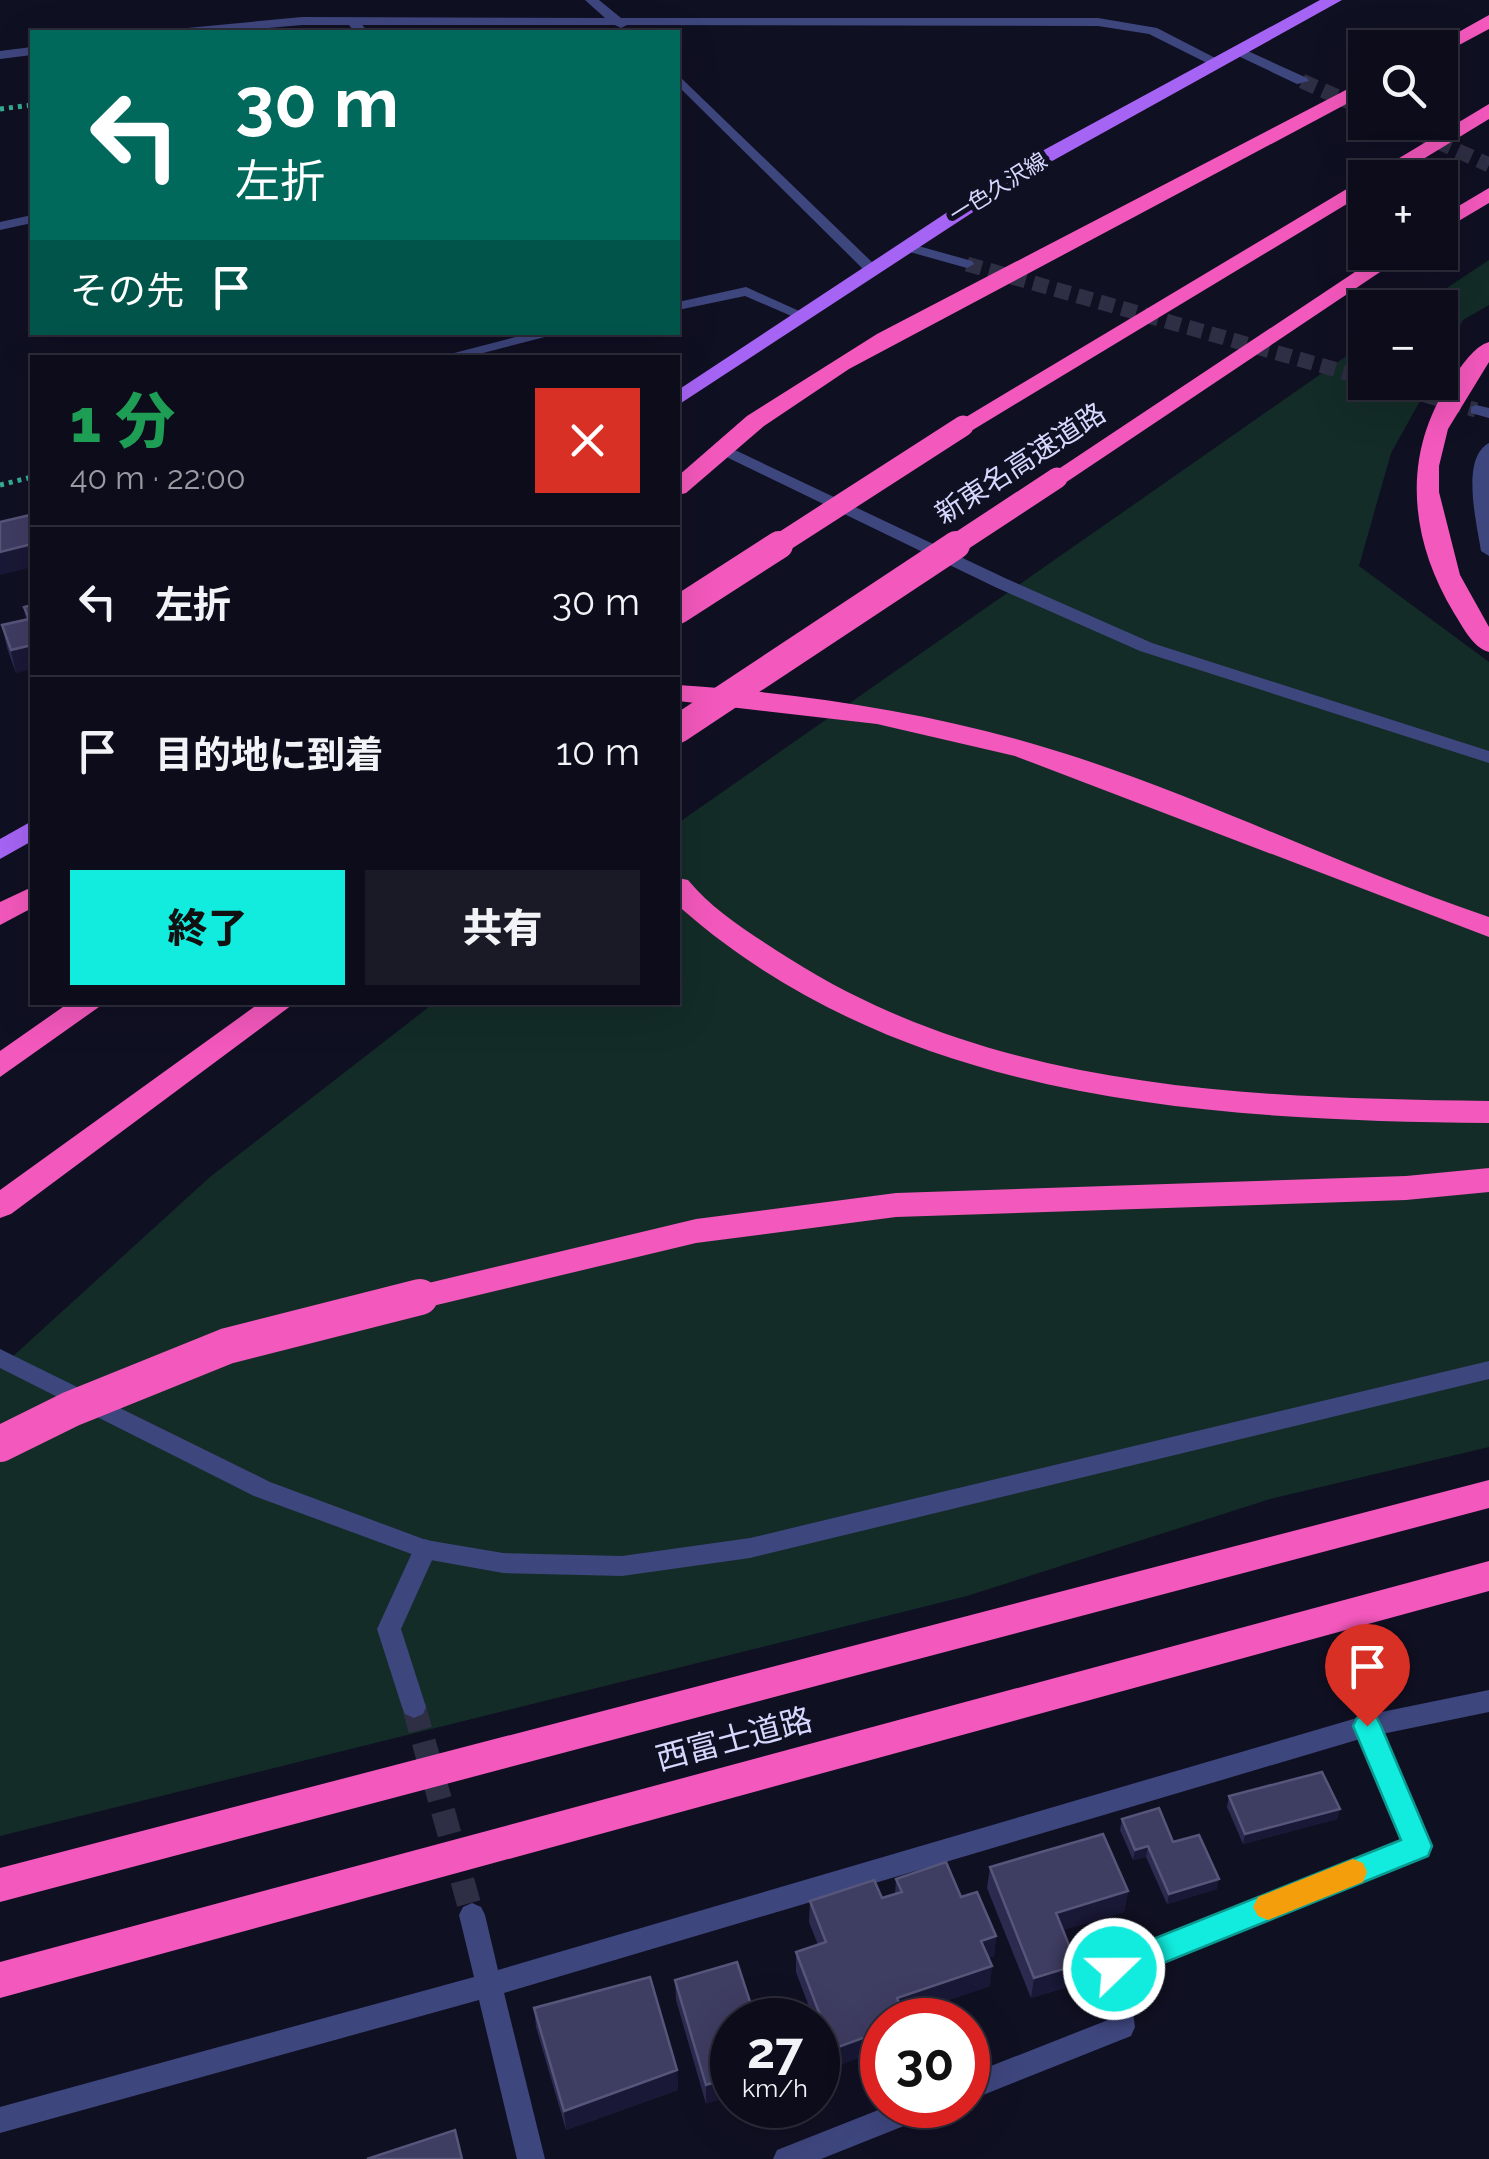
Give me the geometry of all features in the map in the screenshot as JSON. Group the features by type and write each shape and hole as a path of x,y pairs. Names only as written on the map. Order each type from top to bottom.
{"highway":[{"path":"1458,38 1489,21"},
{"path":"680,486 720,448 792,394 923,318 1348,95"},
{"path":"1406,160 1489,110"},
{"name":"新東名高速道路","path":"680,609 962,426 1348,194"},
{"path":"1458,214 1489,194"},
{"name":"新東名高速道路","path":"680,728 1373,270"},
{"path":"1489,349 1470,368 1431,442 1428,517 1450,582 1489,644"},
{"path":"680,693 899,720 1071,765 1416,904 1489,927"},
{"path":"680,889 779,968 876,1018 995,1063 1134,1092 1318,1111 1489,1112"},
{"path":"0,915 30,897"},
{"path":"0,1066 88,1005"},
{"path":"0,1206 278,1005"},
{"path":"0,1444 70,1409 227,1346 696,1230 896,1205 1406,1188 1489,1180"},
{"name":"西富士道路","path":"0,1884 1489,1494"},
{"name":"西富士道路","path":"0,1980 1489,1576"}],"main road":[{"name":"一色久沢線","path":"680,398 870,268 1038,161 1333,0"},
{"path":"0,850 30,830"}],"street":[{"path":"591,0 626,28"},
{"path":"208,30 302,21 358,28 1119,24 1152,30 1216,62"},
{"path":"0,55 30,51"},
{"path":"1239,51 1302,81"},
{"path":"680,81 870,268"},
{"path":"0,226 30,219"},
{"path":"904,246 968,264"},
{"path":"680,306 746,291 801,315"},
{"path":"455,355 543,335"},
{"path":"720,448 1001,583 1146,647 1489,756"},
{"path":"1489,448 1479,474 1489,551"},
{"path":"0,1358 262,1490 425,1549 504,1562 622,1566 750,1548 1489,1370"},
{"path":"414,1707 389,1629 425,1549"},
{"path":"0,2120 490,1985 1367,1726 1489,1701"},
{"path":"990,2079 1122,2027 1114,1969 1418,1846 1367,1726"},
{"path":"472,1915 532,2159"},
{"path":"787,2159 866,2128"}],"path":[{"path":"0,109 30,104"},
{"path":"0,485 30,478"}],"green space":[{"path":"1489,260 1489,305 1463,320 1458,329 1458,290 1444,290"},
{"path":"1348,355 1348,400 1421,400 1391,453 1359,566 1489,662 1489,1447 1270,1499 967,1596 0,1836 0,1368 210,1177 431,1005 680,1005 680,822"}],"building":[{"path":"30,515 30,544 0,552 0,522"},
{"path":"30,606 30,645 11,650 2,625 29,619 24,607"},
{"path":"1322,1772 1340,1809 1245,1834 1229,1796"},
{"path":"1159,1808 1173,1842 1199,1835 1219,1879 1169,1894 1148,1846 1135,1850 1122,1819"},
{"path":"1103,1834 1128,1891 1056,1913 1077,1965 1034,1978 990,1867"},
{"path":"946,1862 961,1897 977,1892 996,1936 981,1941 992,1966 897,1998 860,1998 860,2039 840,2046 840,1998 814,1998 796,1952 826,1942 810,1901 874,1880 882,1898 902,1892 896,1879"},
{"path":"737,1962 749,1998 710,1998 710,2084 706,2085 675,1980"},
{"path":"650,1977 677,2070 564,2111 534,2008"},
{"path":"455,2130 462,2159 367,2159"}],"tunnel":[{"path":"1302,81 1348,101"},
{"path":"1434,140 1489,165"},
{"path":"967,264 1348,373"},
{"path":"1442,400 1476,410"},
{"path":"414,1707 472,1915"}],"slow traffic":[{"path":"1268,1907 1353,1872"}],"route":[{"path":"1114,1969 1418,1846 1367,1726"}]}
